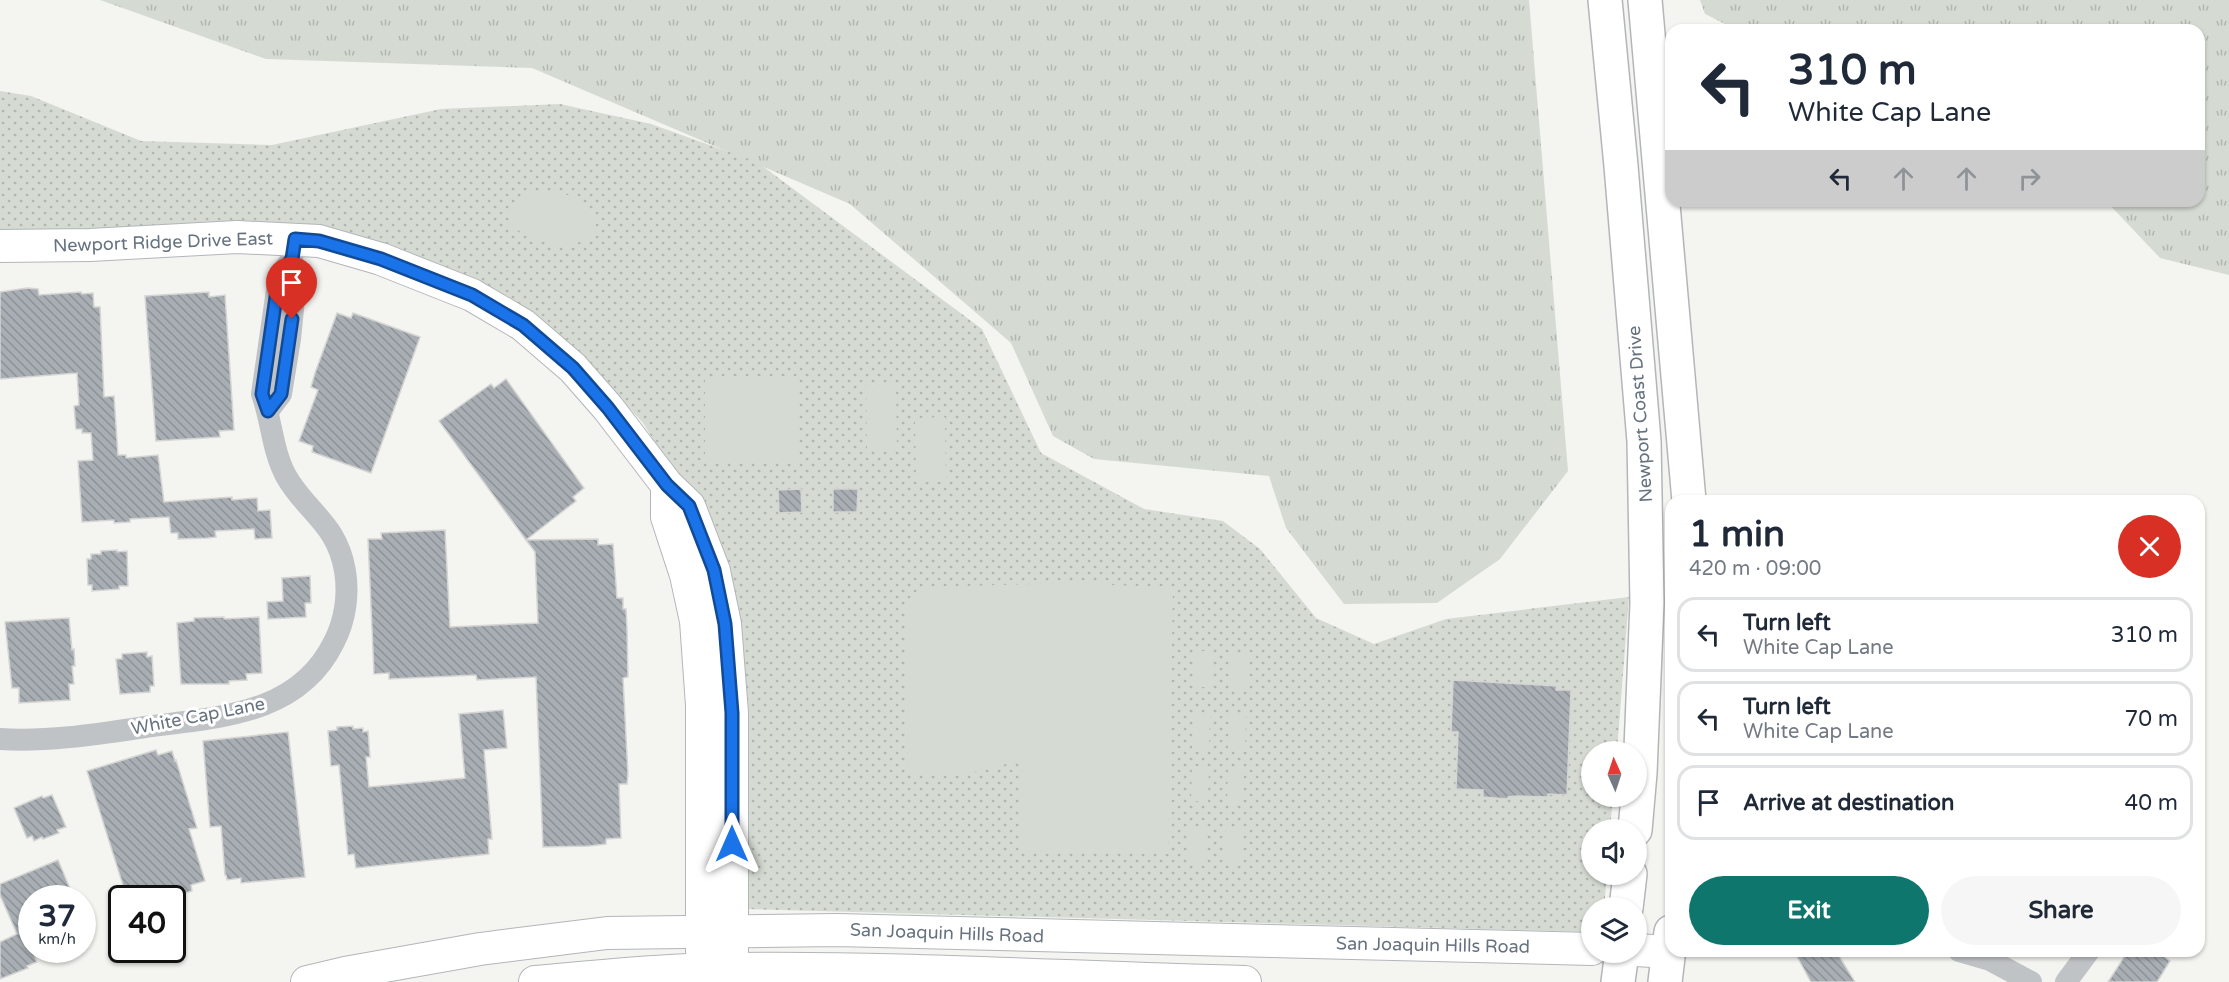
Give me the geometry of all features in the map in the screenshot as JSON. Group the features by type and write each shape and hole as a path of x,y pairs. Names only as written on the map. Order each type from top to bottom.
{"main road":[{"name":"Newport Coast Drive","path":"1605,0 1644,441 1647,603 1636,819"},
{"path":"1645,0 1688,495"},
{"name":"Newport Ridge Drive East","path":"0,246 90,245 237,237 293,249 319,241 381,259 472,295 523,325 573,368 608,408 667,485 667,516 686,575 696,621 717,932 717,976"},
{"name":"San Joaquin Hills Road","path":"307,982 491,947 607,933 837,930 1581,949"},
{"path":"1647,952 1665,955"},
{"path":"1618,982 1621,963"},
{"path":"535,982 717,976 816,968 1245,982"}],"street":[{"name":"White Cap Lane","path":"0,739 19,740 70,736 191,721 261,707 284,697 305,682 330,652 345,610 346,584 340,552 323,520 286,477 276,454 268,411 281,394 290,339 296,279 293,249"},
{"path":"1980,957 1990,960 2031,982"},
{"path":"2066,982 2085,957"}],"green space":[{"path":"100,0 1529,0 1568,471 1500,559 1437,603 1344,604 1286,528 1269,476 1094,459 1053,436 1011,343 850,204 532,68 266,59"},
{"path":"1700,0 2229,0 2229,275 2160,258 2112,207 2205,207 2205,24 1725,24 1705,14"},
{"path":"0,91 31,96 141,141 272,145 441,109 560,104 651,124 757,162 982,329 1041,453 1144,509 1223,521 1260,549 1316,618 1374,644 1446,619 1629,597 1618,741 1581,741 1581,807 1612,807 1611,819 1581,819 1581,885 1606,885 1605,897 1581,897 1581,932 747,909 685,490 643,423 572,345 481,283 401,249 306,227 0,232"},
{"path":"533,193 556,193 579,199 592,209 596,222 595,228 585,239 569,245 542,242 517,230 511,225 513,203"},
{"path":"799,376 799,461 705,461 705,377"},
{"path":"866,386 896,386 897,450 867,451"},
{"path":"945,417 946,482 916,482 915,418"},
{"path":"1108,582 1108,585 1173,587 1168,854 1020,850 1022,760 958,776 908,774 907,607 912,594 926,587"},
{"path":"1195,651 1212,651 1211,687 1194,687"},
{"path":"1231,652 1248,653 1247,689 1230,688"},
{"path":"1193,713 1210,714 1209,750 1192,749"},
{"path":"1229,714 1246,715 1245,751 1228,750"},
{"path":"1192,766 1209,766 1208,802 1191,801"},
{"path":"1228,767 1244,768 1243,803 1227,803"},
{"path":"1189,827 1206,828 1205,864 1188,863"},
{"path":"1226,829 1242,829 1241,866 1225,865"}],"building":[{"path":"27,288 38,289 39,295 93,293 94,307 100,307 104,397 114,396 118,455 126,455 126,458 158,455 164,502 232,497 232,500 257,498 258,511 270,510 272,538 255,539 254,529 215,531 216,537 178,539 178,533 171,533 169,517 130,519 130,522 114,523 114,520 82,522 78,461 93,460 91,433 82,433 82,429 76,429 74,406 79,405 77,373 0,379 0,292"},
{"path":"209,292 209,297 225,295 234,430 219,431 220,437 156,441 145,296"},
{"path":"337,313 351,318 353,313 420,337 371,473 312,452 313,446 299,441 318,390 311,387 315,373"},
{"path":"506,379 584,488 573,497 576,501 526,540 439,421 491,384 494,388"},
{"path":"801,489 802,512 779,513 778,490"},
{"path":"833,489 858,489 857,512 833,512"},
{"path":"445,530 450,627 538,623 535,552 526,540 598,539 598,545 613,544 617,598 623,598 627,628 628,677 623,678 628,774 627,784 619,784 621,838 606,839 606,844 589,846 543,847 536,677 477,680 476,675 389,679 389,673 374,674 368,539 382,539 381,533"},
{"path":"117,550 117,552 127,551 128,586 92,591 92,585 88,585 87,559 91,559 91,554 101,554 101,551"},
{"path":"310,576 311,603 305,603 306,617 268,619 267,602 283,601 282,578"},
{"path":"224,617 224,619 259,617 262,673 246,674 247,680 229,681 229,684 181,684 177,623 194,621 194,618"},
{"path":"69,618 75,666 72,666 74,684 69,684 70,700 19,703 19,688 12,688 5,622"},
{"path":"147,652 147,657 152,656 154,686 150,686 150,692 120,694 116,659 122,659 122,654"},
{"path":"1453,680 1557,686 1556,690 1571,690 1567,795 1518,796 1508,797 1508,799 1483,797 1483,790 1456,789 1458,732 1451,732"},
{"path":"503,710 507,748 484,750 492,839 488,839 489,854 356,868 354,854 348,855 339,765 331,766 328,731 337,730 337,727 353,726 353,729 363,728 363,732 368,731 370,757 366,757 369,787 465,778 459,714"},
{"path":"288,732 305,877 241,883 241,878 227,880 221,826 210,827 203,741"},
{"path":"156,750 158,755 172,751 197,828 189,829 205,881 191,885 192,891 186,893 186,885 123,885 87,771"},
{"path":"52,795 66,827 57,830 59,833 43,839 42,837 34,841 32,836 27,838 14,808 42,796 43,798"},
{"path":"58,860 69,885 18,885 18,963 34,963 27,966 28,968 0,979 0,942 17,934 0,895 0,884"},
{"path":"1797,957 1840,957 1855,982 1811,982"},
{"path":"2124,957 2164,957 2170,961 2157,982 2108,982"}],"route":[{"path":"292,319 281,394 268,411 262,394 279,276 292,259 295,239 319,241 381,259 472,295 523,325 573,368 608,408 667,485 689,506 714,570 725,624 732,713 732,844"}]}
